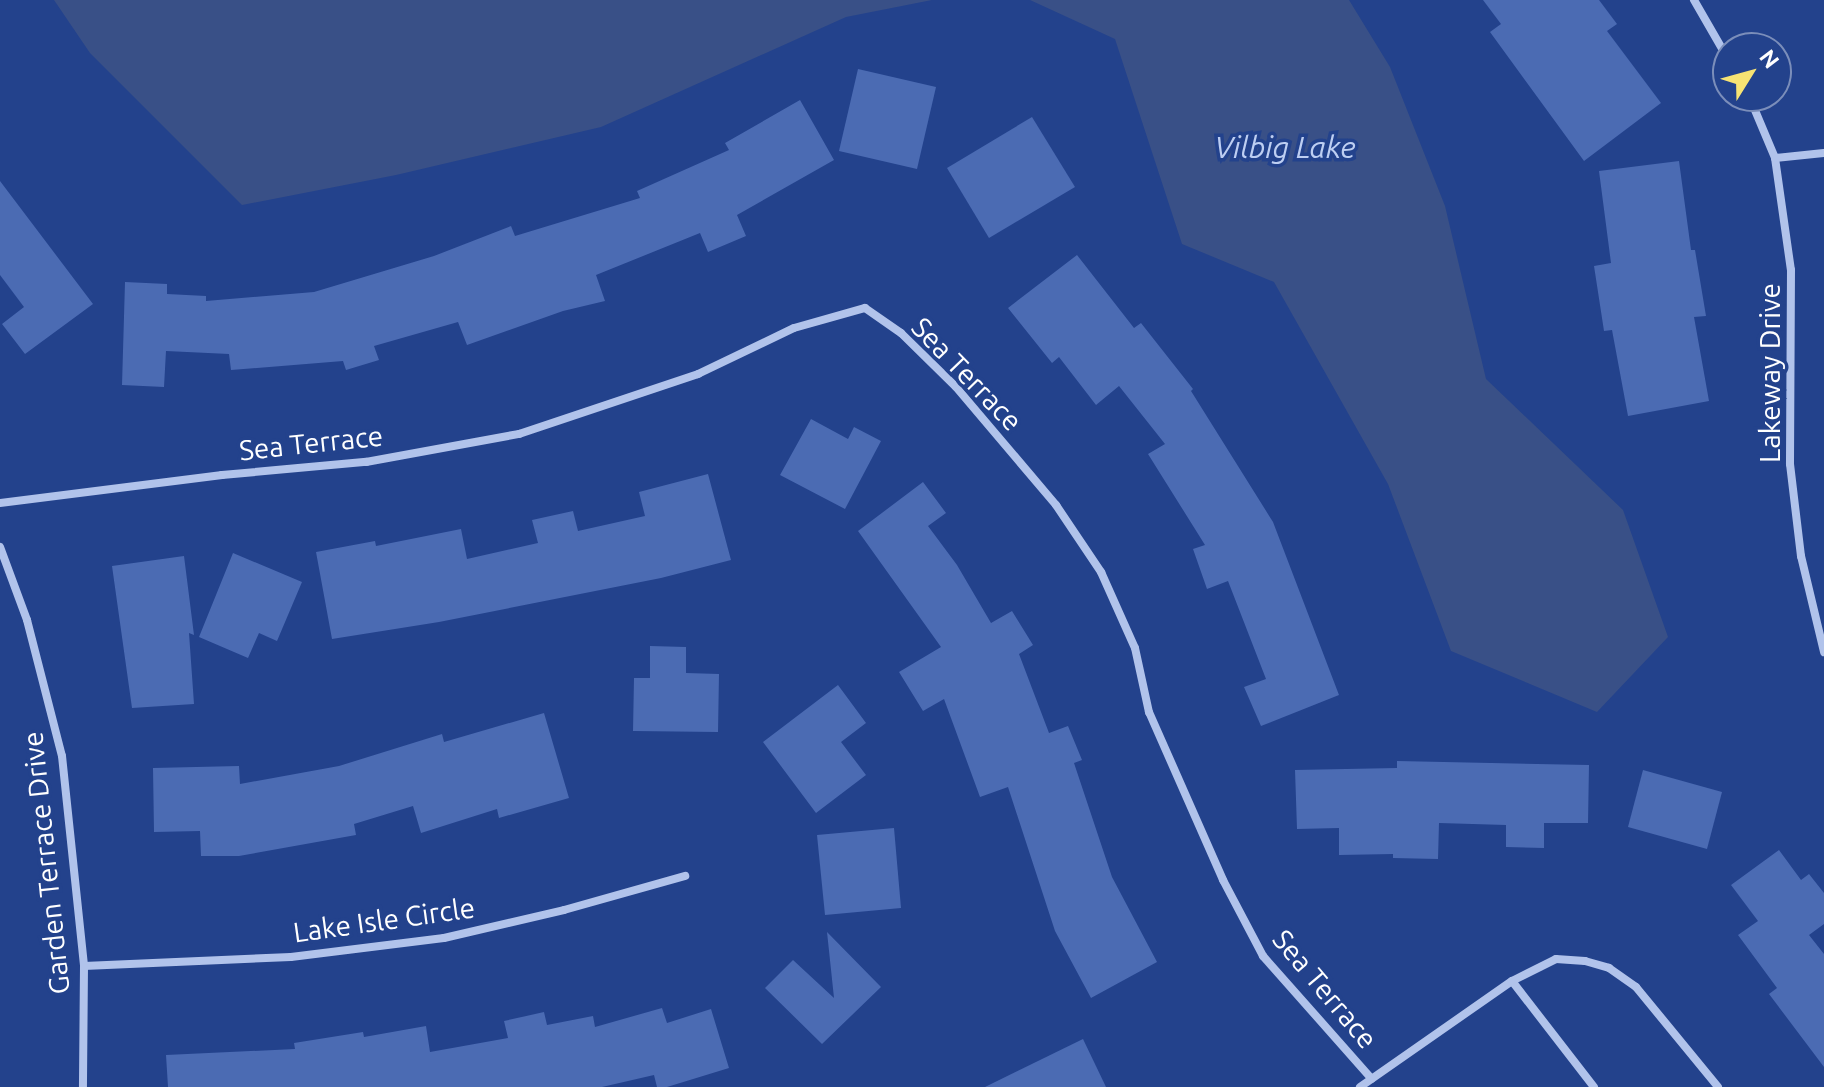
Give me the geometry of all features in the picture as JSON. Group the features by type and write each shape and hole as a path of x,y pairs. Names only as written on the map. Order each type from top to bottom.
{"street":[{"path":"1694,0 1712,32"},
{"name":"Lakeway Drive","path":"1756,112 1775,158 1791,270 1790,464 1801,556 1824,652"},
{"path":"1775,158 1824,153"},
{"name":"Sea Terrace","path":"0,503 222,475 366,462 519,434 698,374 794,328 865,308 901,333 956,387 1056,505 1101,572 1135,648 1149,712 1223,880 1263,956 1372,1079"},
{"name":"Garden Terrace Drive","path":"0,547 27,620 62,756 84,966 83,1087"},
{"name":"Lake Isle Circle","path":"84,966 291,957 444,938 564,910 685,876"},
{"path":"1360,1087 1512,981 1556,959 1585,961 1609,968 1636,987 1718,1087"},
{"path":"1512,981 1594,1087"}],"water":[{"path":"54,0 932,0 846,17 601,127 396,175 242,205 90,53"},
{"name":"Vilbig Lake","path":"1030,0 1349,0 1390,67 1445,206 1486,379 1623,510 1668,637 1597,712 1451,651 1388,484 1274,282 1182,244 1115,39"}],"building":[{"path":"1483,0 1599,0 1617,24 1607,31 1661,103 1584,161 1490,32 1501,24"},
{"path":"858,69 936,87 917,169 839,151"},
{"path":"800,100 834,160 737,215 746,236 708,252 700,233 596,275 605,301 563,311 467,345 458,322 374,346 379,360 346,370 343,361 231,370 229,354 166,351 164,387 122,385 125,282 167,284 167,294 206,296 206,301 314,292 434,256 511,226 515,236 640,198 637,191 729,150 725,143"},
{"path":"1032,117 1075,187 989,238 947,168"},
{"path":"1679,161 1691,250 1695,250 1706,316 1694,317 1709,401 1628,416 1612,330 1604,331 1594,266 1611,263 1599,171"},
{"path":"0,181 93,304 25,354 2,324 24,307 0,275"},
{"path":"1077,255 1134,328 1141,323 1193,389 1191,391 1273,522 1339,695 1261,726 1244,687 1266,679 1228,581 1207,589 1193,549 1205,545 1148,454 1165,444 1119,386 1096,405 1059,357 1052,363 1008,308"},
{"path":"811,419 848,439 854,427 881,441 845,509 780,475"},
{"path":"708,474 731,560 661,578 439,622 332,639 316,552 375,541 376,546 461,529 467,559 538,543 532,520 573,511 578,531 645,516 639,492"},
{"path":"923,482 946,513 928,526 957,565 991,623 1012,611 1033,645 1019,654 1049,733 1068,726 1082,760 1074,763 1112,877 1157,962 1091,998 1055,931 1008,787 980,797 944,699 923,711 899,672 941,647 858,531"},
{"path":"233,553 302,582 277,641 259,633 248,658 199,637"},
{"path":"184,556 194,635 189,633 194,704 132,708 112,566"},
{"path":"650,646 686,647 686,673 719,674 718,732 633,731 634,678 650,678"},
{"path":"838,685 866,723 841,742 866,775 816,813 763,742"},
{"path":"544,713 569,798 499,818 497,809 421,833 413,806 354,824 356,835 239,856 201,856 200,831 154,832 153,768 239,766 240,784 339,766 442,734 444,742"},
{"path":"1397,761 1589,765 1588,823 1544,823 1544,848 1506,847 1506,825 1439,823 1438,859 1393,858 1393,854 1339,855 1339,828 1297,829 1295,770 1397,768"},
{"path":"1643,770 1722,792 1707,849 1628,827"},
{"path":"894,828 901,908 825,915 817,835"},
{"path":"1779,850 1801,880 1809,874 1824,893 1824,924 1809,935 1824,954 1824,1067 1769,994 1777,988 1738,935 1758,921 1731,885"},
{"path":"827,932 881,987 822,1044 765,988 793,960 834,998"},
{"path":"662,1008 667,1023 711,1009 729,1068 667,1087 657,1087 654,1075 602,1087 168,1087 166,1055 295,1049 294,1043 363,1032 364,1037 426,1026 430,1052 508,1038 504,1021 544,1012 547,1025 593,1016 595,1027"},
{"path":"1083,1039 1106,1087 985,1087"}]}
